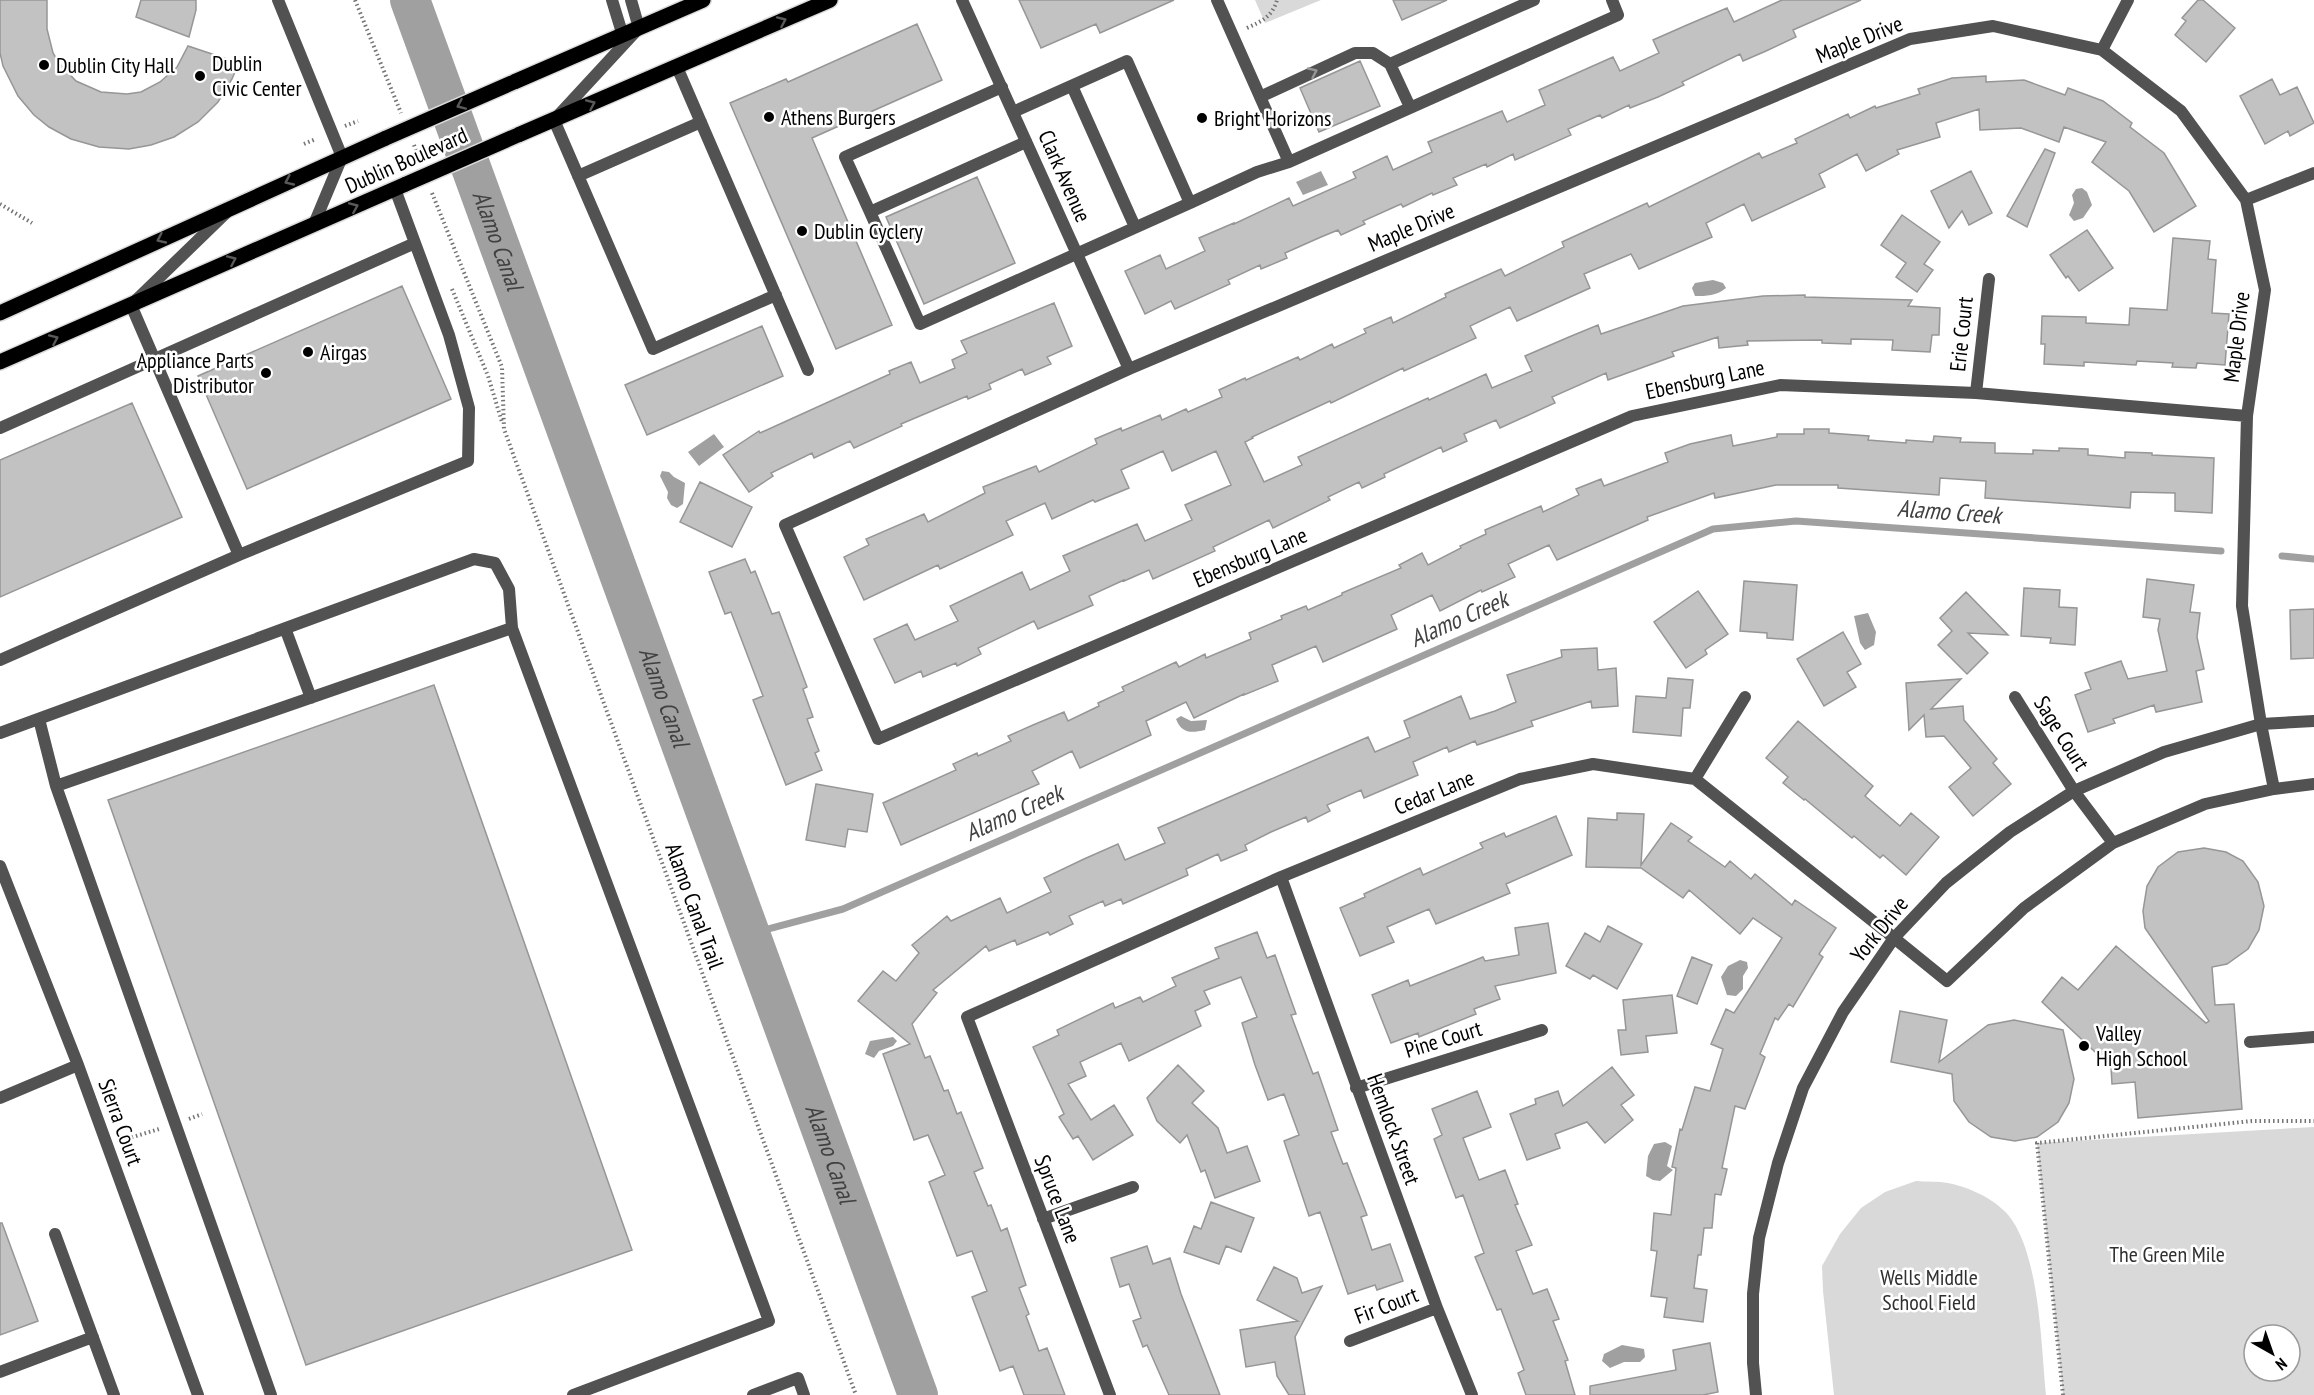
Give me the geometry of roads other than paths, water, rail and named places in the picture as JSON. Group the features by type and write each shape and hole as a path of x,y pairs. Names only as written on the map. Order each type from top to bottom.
{"main road":[{"name":"Dublin Boulevard","path":"0,313 342,157 703,0"},
{"name":"Dublin Boulevard","path":"0,362 830,0"}],"street":[{"path":"278,0 342,157 314,225"},
{"path":"612,0 623,36"},
{"path":"631,0 639,28 554,120 653,349 776,295"},
{"name":"Clark Avenue","path":"962,0 1129,369"},
{"path":"1217,0 1289,162"},
{"path":"1390,64 1534,0"},
{"path":"1002,87 846,157 920,324 1257,172 1289,162 1618,15 1612,0"},
{"path":"2102,51 2128,0"},
{"name":"Maple Drive","path":"1129,369 1910,39 1993,26 2102,51 2181,111 2246,200 2265,290 2247,416 2242,606 2274,789"},
{"path":"1260,97 1355,53 1373,53 1390,64 1410,107"},
{"path":"1013,112 1127,61 1190,202"},
{"path":"677,67 808,370"},
{"path":"1072,86 1135,227"},
{"path":"578,176 701,122"},
{"path":"870,212 1026,142"},
{"path":"2246,200 2314,173"},
{"path":"0,660 239,555 468,461 469,408 448,335 416,243 401,187"},
{"path":"233,206 131,305 239,555"},
{"path":"0,428 416,243"},
{"name":"Erie Court","path":"1976,393 1989,279"},
{"name":"Ebensburg Lane","path":"1129,369 784,525 878,739 1632,416 1780,385 1976,393 2247,416"},
{"path":"0,733 474,559 495,563 509,589 512,628 769,1321 573,1395"},
{"path":"285,628 311,698"},
{"path":"56,786 512,628"},
{"path":"1745,697 1695,779 1947,981 2024,908 2113,843 2205,804 2274,789 2314,784"},
{"name":"Sage Court","path":"2014,697 2074,791 2113,843"},
{"path":"39,719 56,786 271,1395"},
{"name":"York Drive","path":"1756,1395 1753,1363 1753,1294 1759,1238 1778,1163 1803,1088 1843,1012 1894,938 1946,883 1964,868 2010,832 2074,791 2164,752 2261,724 2314,721"},
{"name":"Cedar Lane","path":"967,1017 1281,877 1520,779 1593,764 1695,779"},
{"name":"Sierra Court","path":"0,866 78,1065 198,1395"},
{"name":"Hemlock Street","path":"1281,877 1437,1308 1472,1395"},
{"name":"Spruce Lane","path":"967,1017 1110,1395"},
{"name":"Pine Court","path":"1356,1088 1542,1030"},
{"path":"2250,1042 2314,1037"},
{"path":"0,1098 78,1065"},
{"path":"1043,1219 1133,1187"},
{"path":"55,1234 114,1395"},
{"name":"Fir Court","path":"1350,1341 1437,1308"},
{"path":"0,1372 93,1337"},
{"path":"753,1395 798,1378 804,1395"}],"waterway":[{"name":"Alamo Canal","path":"410,0 918,1395"},
{"name":"Alamo Creek","path":"749,934 843,909 1713,529 1796,521 2221,551"},
{"name":"Alamo Creek","path":"2282,556 2314,559"}],"place":[{"name":"Dublin City Hall","path":"44,65"},
{"name":"Dublin Civic Center","path":"200,76"},
{"name":"Athens Burgers","path":"769,117"},
{"name":"Bright Horizons","path":"1202,118"},
{"name":"Dublin Cyclery","path":"802,231"},
{"name":"Airgas","path":"308,352"},
{"name":"Appliance Parts Distributor","path":"266,373"},
{"name":"Valley High School","path":"2084,1046"}],"park label":[{"name":"The Green Mile","path":"2167,1254"},
{"name":"Wells Middle School Field","path":"1929,1290"}]}
